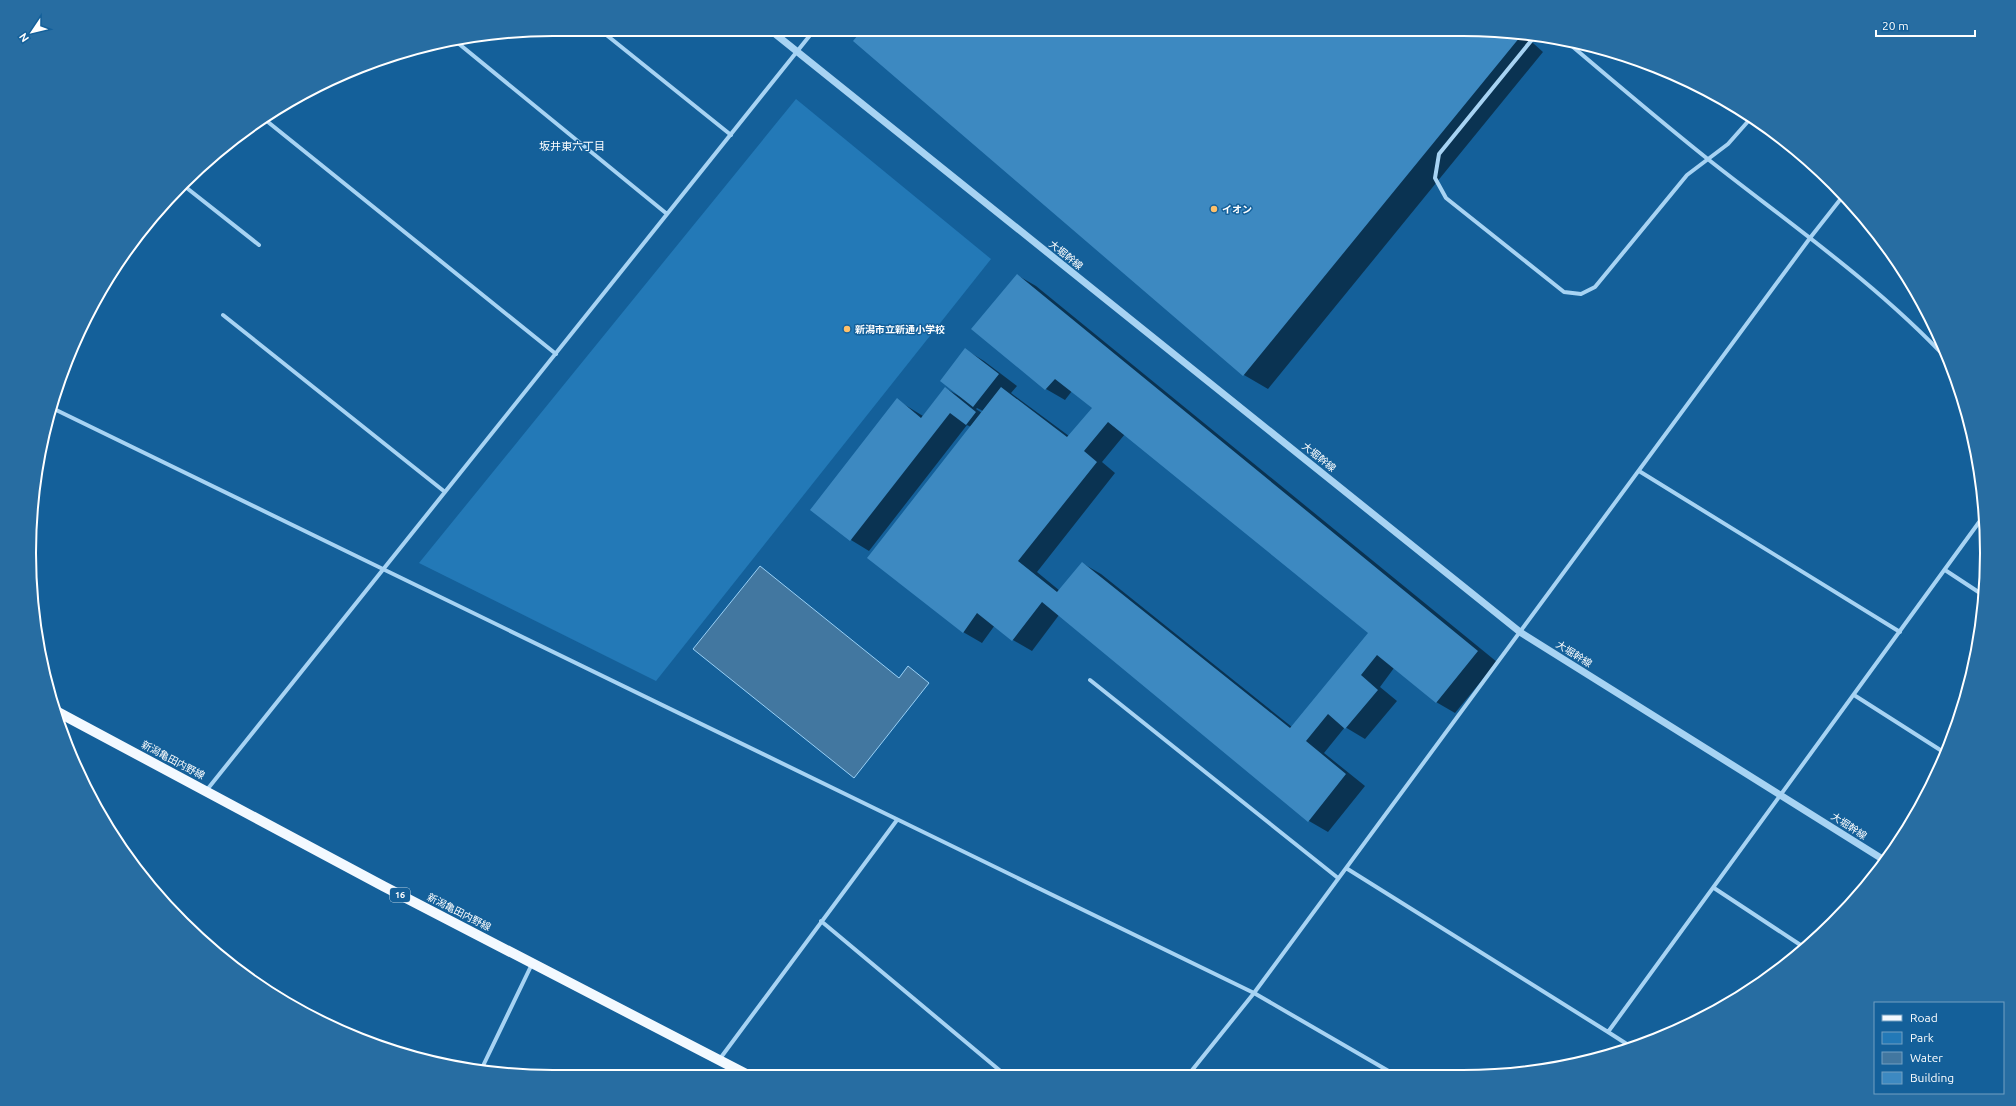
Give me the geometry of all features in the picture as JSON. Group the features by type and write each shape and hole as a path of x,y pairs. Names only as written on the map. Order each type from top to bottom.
{"main road":[{"name":"新潟亀田内野線","path":"62,714 532,964 738,1070"}],"street":[{"path":"608,36 731,135"},
{"name":"大堀幹線","path":"778,36 1520,632 1880,858"},
{"path":"206,791 810,36"},
{"path":"1532,40 1439,154 1435,178 1446,198 1564,292 1581,294 1595,287 1687,175 1728,144 1748,122"},
{"path":"460,45 667,214"},
{"path":"1574,48 1708,159 1810,238 1922,332 1939,350"},
{"path":"268,122 556,354"},
{"path":"186,188 259,245"},
{"path":"1192,1070 1254,993 1810,238 1840,199"},
{"path":"223,315 445,492"},
{"path":"56,410 1254,993 1387,1070"},
{"path":"1639,471 1900,632"},
{"path":"1608,1032 1782,795 1979,522"},
{"path":"1944,570 1979,592"},
{"path":"1090,680 1338,878"},
{"path":"1854,695 1941,751"},
{"path":"719,1060 897,820"},
{"path":"1346,868 1626,1044"},
{"path":"1714,888 1800,945"},
{"path":"822,921 999,1070"},
{"path":"482,1065 532,964"}],"green space":[{"path":"796,99 991,259 656,681 419,563"}],"water":[{"path":"760,566 899,678 908,666 929,683 854,778 693,649"}],"building":[{"name":"イオン","path":"857,36 1463,36 1518,39 1243,376 853,41"},
{"path":"1017,274 1478,651 1436,703 1377,655 1361,675 1378,690 1345,729 1328,714 1306,741 1346,774 1308,822 1042,602 1012,641 977,613 963,633 867,558 1001,387 1067,437 1092,408 1055,379 1045,390 971,329","holes":["1108,422 1368,633 1290,728 1082,562 1057,592 1018,561 1097,462 1084,451"]},
{"path":"965,348 999,374 973,407 940,381"},
{"path":"945,387 976,412 966,425 950,413 850,541 810,510 897,398 921,418"}],"place":[{"name":"イオン","path":"1214,209"},
{"name":"新潟市立新通小学校","path":"847,329"}],"district":[{"name":"坂井東六丁目","path":"572,146"}]}
